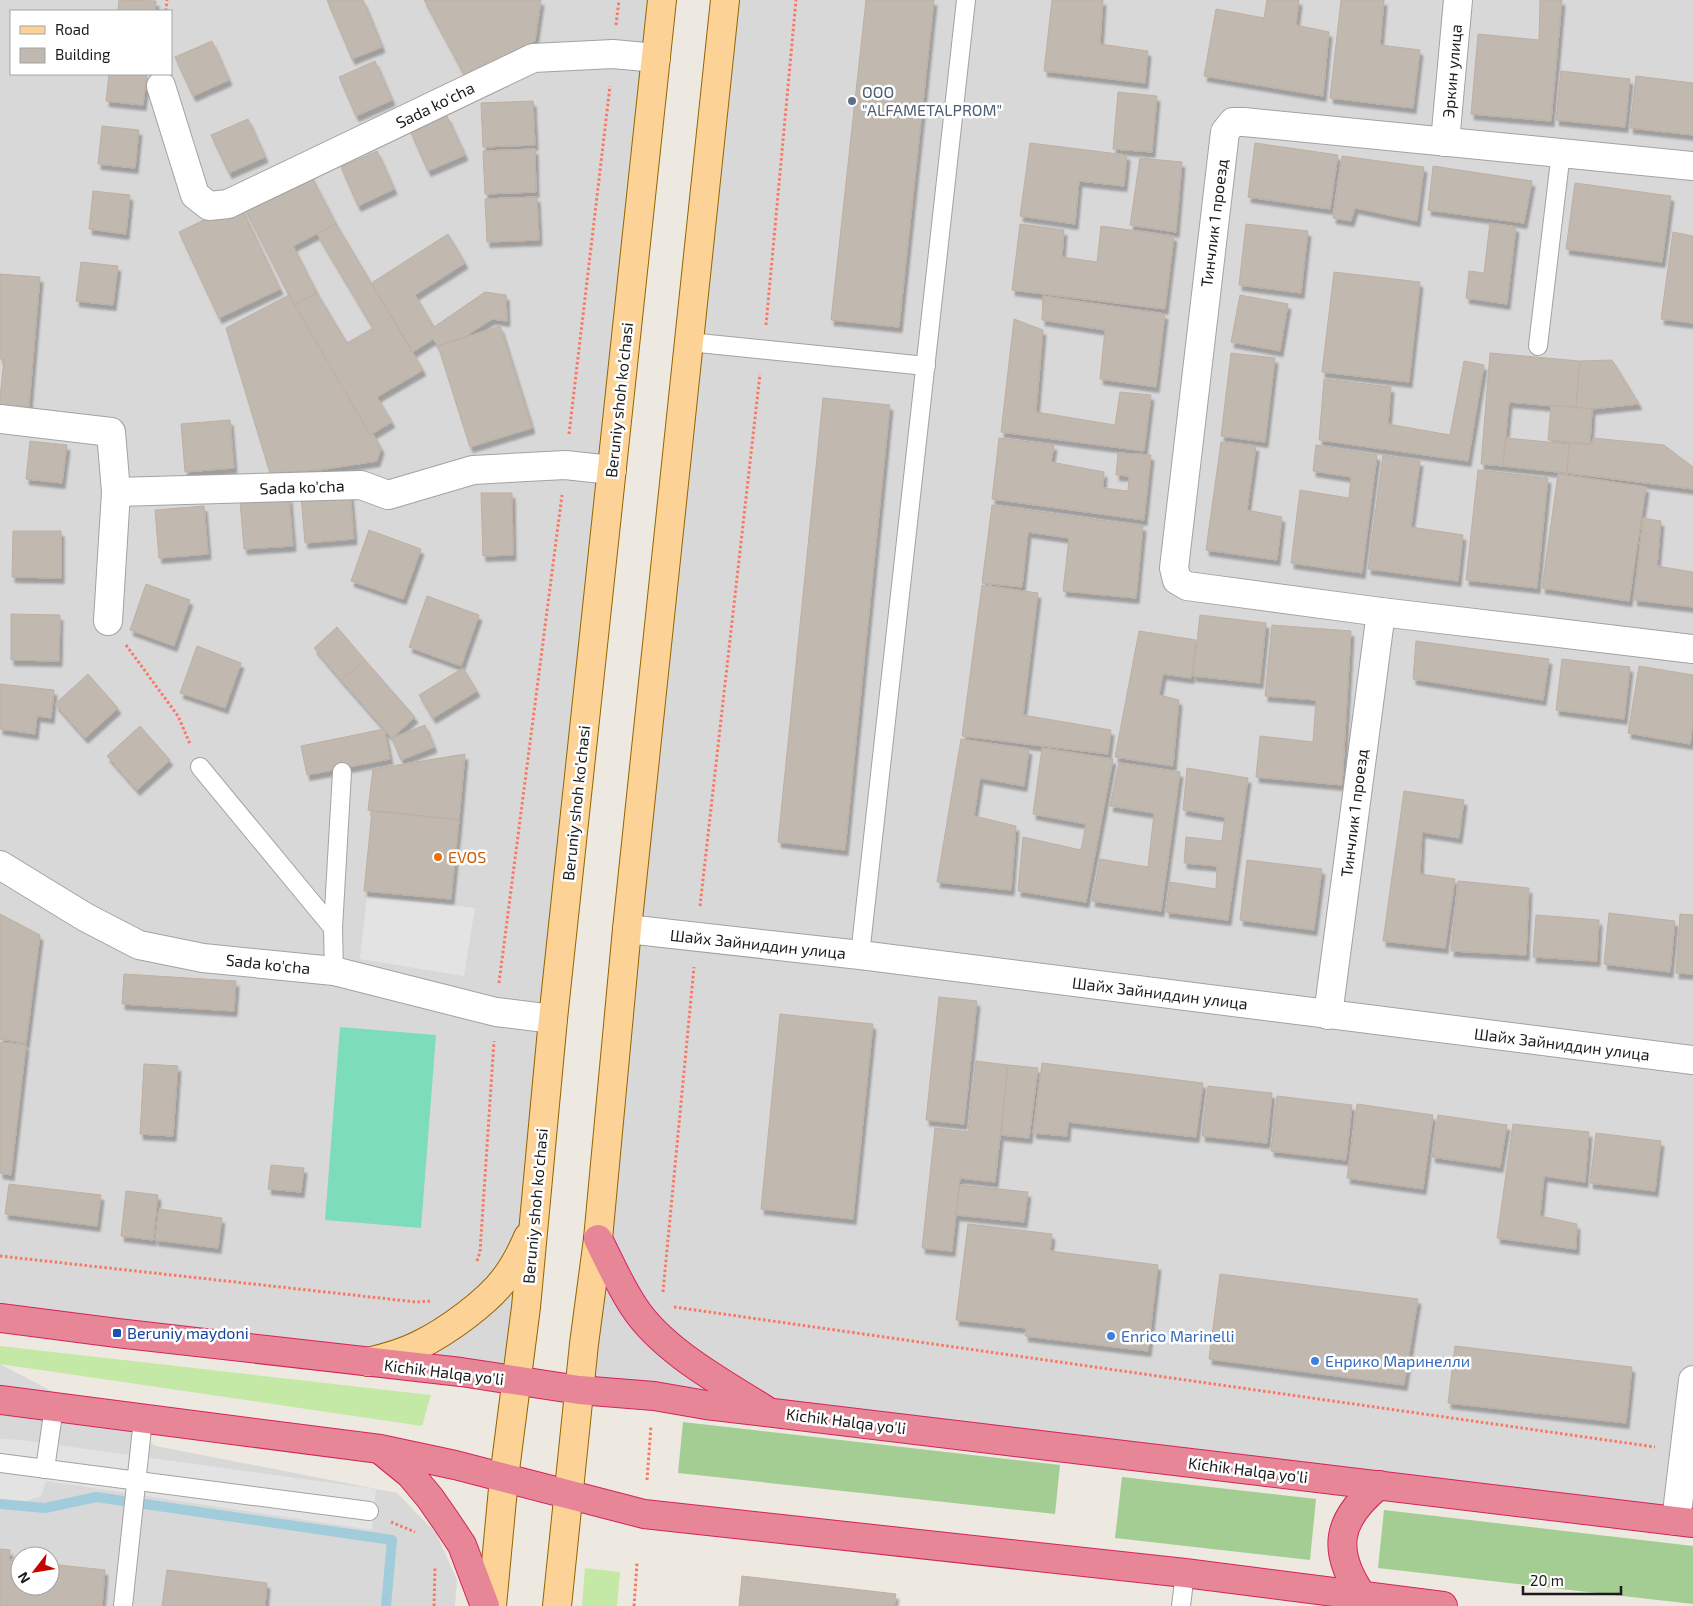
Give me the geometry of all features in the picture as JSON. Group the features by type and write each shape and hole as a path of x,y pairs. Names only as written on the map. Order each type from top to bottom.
{"highway":[{"path":"598,1239 634,1308 654,1331 687,1360 769,1412"},
{"name":"Kichik Halqa yo'li","path":"0,1318 461,1372 579,1390 654,1396 706,1405 1684,1522"},
{"path":"0,1400 380,1449 644,1514 1185,1573 1443,1606"},
{"path":"380,1449 410,1474 430,1498 462,1545 484,1606"},
{"path":"1363,1596 1347,1570 1343,1555 1342,1538 1354,1509 1379,1486"}],"main road":[{"name":"Beruniy shoh ko'chasi","path":"492,1606 504,1478 526,1307 553,1019 662,0"},
{"path":"557,1606 579,1390 598,1239 627,929 725,0"},
{"path":"368,1362 394,1355 419,1345 460,1319 485,1299 505,1278 520,1254 533,1227"}],"street":[{"name":"Эркин улица","path":"1445,142 1458,0"},
{"name":"Sada ko'cha","path":"162,86 194,195 209,206 228,204 534,58 613,54 656,58"},
{"name":"Тинчлик 1 проезд","path":"1693,166 1232,122 1225,132 1174,568 1177,580 1187,586 1380,612 1693,649"},
{"path":"0,419 111,432 116,492 108,621"},
{"name":"Sada ko'cha","path":"116,492 361,485 388,495 473,470 566,465 612,470"},
{"name":"Тинчлик 1 проезд","path":"1328,1015 1380,612"},
{"name":"Sada ko'cha","path":"0,864 85,917 139,945 203,958 334,971 496,1012 553,1019"},
{"name":"Шайх Зайниддин улица","path":"627,929 860,955 1693,1060"},
{"path":"1684,1522 1684,1451 1693,1380"}],"lane":[{"path":"860,955 966,0"},
{"path":"1538,346 1561,152"},
{"path":"689,342 926,366"},
{"path":"200,768 333,928"},
{"path":"334,971 333,928 342,772"},
{"path":"45,1469 54,1407"},
{"path":"123,1606 143,1419"},
{"path":"0,1463 369,1511"},
{"path":"1181,1606 1185,1573"}],"path":[{"path":"475,1266 480,1252 496,1012 566,465 619,0"},
{"path":"662,1295 696,937 763,349 796,0"},
{"path":"108,621 178,716 200,768"},
{"path":"0,1256 416,1302 441,1301"},
{"path":"668,1306 1684,1451"},
{"path":"647,1480 652,1418"},
{"path":"369,1511 418,1534"},
{"path":"434,1606 436,1557"},
{"path":"634,1606 637,1563"}],"shaded area":[{"path":"0,0 662,0 517,1381 0,1318"},
{"path":"725,0 1693,0 1693,1523 579,1390"},
{"path":"367,896 475,908 464,976 360,959"},
{"path":"0,1364 156,1446 397,1493 436,1533 457,1580 455,1606 0,1606"},
{"path":"0,1439 21,1440 376,1489 372,1530 46,1481 41,1496 26,1501 0,1500"}],"green space":[{"path":"340,1027 436,1035 421,1228 325,1220"},
{"path":"0,1346 431,1395 422,1426 0,1364"},
{"path":"683,1422 1060,1465 1055,1514 678,1473"},
{"path":"1122,1477 1316,1499 1310,1560 1115,1538"},
{"path":"1384,1510 1693,1546 1693,1604 1378,1568"},
{"path":"585,1568 620,1572 617,1606 582,1606"}],"building":[{"path":"119,0 156,1 155,10 118,10"},
{"path":"327,0 363,0 382,47 352,59"},
{"path":"424,0 541,0 535,41 466,78"},
{"path":"866,0 934,0 899,327 831,320"},
{"path":"1052,0 1103,0 1100,44 1148,51 1145,83 1044,71"},
{"path":"1267,0 1299,0 1296,25 1329,32 1323,96 1204,76 1216,9 1264,18"},
{"path":"1341,0 1384,0 1380,45 1420,50 1413,108 1330,98"},
{"path":"1540,0 1562,0 1551,121 1471,114 1478,34 1539,40"},
{"path":"212,41 229,80 193,96 175,57"},
{"path":"375,61 392,100 356,116 339,77"},
{"path":"1561,71 1630,79 1625,127 1556,120"},
{"path":"109,75 147,75 143,105 106,101"},
{"path":"1636,76 1693,83 1693,135 1630,128"},
{"path":"1118,92 1157,96 1152,152 1113,149"},
{"path":"533,101 535,145 483,147 481,103"},
{"path":"447,116 465,155 428,171 411,133"},
{"path":"248,119 265,157 229,173 211,135"},
{"path":"102,126 139,130 135,168 98,164"},
{"path":"1030,143 1127,155 1124,186 1079,181 1075,224 1020,216"},
{"path":"1255,143 1338,155 1330,209 1248,197"},
{"path":"535,149 536,192 485,194 483,151"},
{"path":"377,151 394,189 358,206 341,167"},
{"path":"1342,156 1424,167 1417,221 1355,208 1351,221 1333,218"},
{"path":"1140,158 1182,162 1176,232 1130,225"},
{"path":"1433,166 1532,181 1524,223 1428,210"},
{"path":"309,172 336,224 293,246 317,293 294,305 243,205"},
{"path":"1575,183 1671,196 1662,262 1566,249"},
{"path":"93,191 130,195 126,234 89,229"},
{"path":"537,197 539,240 487,242 485,199"},
{"path":"239,203 280,289 219,318 179,232"},
{"path":"1490,223 1516,227 1507,304 1466,298 1469,271 1484,273"},
{"path":"336,224 423,370 377,397 392,422 370,435 294,305 317,293 347,343 373,328 317,234"},
{"path":"1020,224 1064,230 1062,257 1097,262 1101,226 1174,236 1165,309 1012,290"},
{"path":"1246,224 1308,231 1301,293 1239,285"},
{"path":"1673,232 1693,236 1693,323 1661,319"},
{"path":"448,234 465,263 415,295 434,327 485,292 506,295 507,321 492,319 463,338 438,346 433,339 413,352 373,286 373,282"},
{"path":"81,262 118,266 113,305 76,301"},
{"path":"1334,272 1420,282 1409,382 1322,372"},
{"path":"0,274 40,277 28,417 0,414 4,359 0,359"},
{"path":"289,295 370,435 373,434 381,448 377,461 319,470 270,473 226,328"},
{"path":"1240,295 1288,304 1280,351 1231,342"},
{"path":"1043,296 1165,314 1156,387 1100,379 1105,330 1042,320"},
{"path":"1014,319 1043,330 1036,412 1115,425 1120,392 1151,395 1144,451 1001,432"},
{"path":"500,326 532,428 470,447 438,346"},
{"path":"1231,353 1275,358 1265,442 1221,436"},
{"path":"1490,353 1580,361 1576,408 1509,402 1503,466 1481,464"},
{"path":"1612,360 1639,404 1592,409 1576,408 1580,361"},
{"path":"1464,361 1484,365 1468,461 1319,440 1324,379 1391,387 1388,424 1450,435"},
{"path":"823,398 890,405 845,850 778,842"},
{"path":"1551,405 1592,409 1590,444 1548,440"},
{"path":"230,420 234,468 185,472 181,424"},
{"path":"999,438 1054,445 1051,462 1104,472 1103,488 1128,491 1129,476 1116,475 1118,453 1151,455 1144,520 992,499"},
{"path":"1506,438 1569,444 1567,473 1503,466"},
{"path":"1593,438 1664,445 1693,467 1693,489 1567,473 1569,444 1592,444"},
{"path":"30,441 67,445 62,483 26,479"},
{"path":"1221,442 1256,446 1247,510 1282,517 1277,560 1206,550"},
{"path":"1316,445 1377,455 1362,573 1291,563 1300,490 1349,498 1351,477 1313,471"},
{"path":"1383,455 1420,461 1411,527 1463,535 1458,581 1368,569"},
{"path":"1478,470 1548,478 1537,588 1466,580"},
{"path":"1558,474 1646,487 1629,601 1542,588"},
{"path":"350,491 354,539 305,543 301,495"},
{"path":"481,493 512,493 513,555 483,556"},
{"path":"289,497 293,546 244,549 240,501"},
{"path":"992,505 1143,526 1136,598 1063,591 1069,538 1028,532 1022,587 982,583"},
{"path":"204,506 208,554 159,558 155,510"},
{"path":"1643,518 1661,521 1657,566 1693,572 1693,607 1634,600"},
{"path":"369,530 421,549 403,599 351,581"},
{"path":"13,531 61,531 61,578 12,577"},
{"path":"146,584 190,600 174,646 130,630"},
{"path":"982,585 1038,593 1023,715 1111,730 1108,754 962,736"},
{"path":"427,596 479,615 461,666 409,647"},
{"path":"11,614 60,615 59,661 11,660"},
{"path":"1200,615 1266,623 1260,683 1193,676"},
{"path":"1272,625 1351,631 1342,785 1256,777 1260,736 1313,742 1316,700 1265,696"},
{"path":"337,627 365,660 341,680 314,648"},
{"path":"1139,631 1196,640 1191,678 1163,674 1159,695 1179,700 1173,766 1115,757"},
{"path":"1416,641 1549,659 1543,700 1413,679"},
{"path":"197,646 241,663 225,708 180,693"},
{"path":"1562,659 1630,667 1624,719 1556,710"},
{"path":"365,660 415,717 392,738 341,680"},
{"path":"1639,666 1693,675 1693,723 1690,744 1628,733"},
{"path":"463,668 477,691 433,718 419,695"},
{"path":"88,674 118,708 85,738 55,704"},
{"path":"0,684 54,690 51,718 37,716 35,734 0,729"},
{"path":"425,725 434,747 401,760 392,738"},
{"path":"140,726 170,760 137,790 107,756"},
{"path":"384,729 390,759 307,775 301,746"},
{"path":"961,739 1029,749 1024,786 980,778 974,816 1016,826 1011,890 937,882"},
{"path":"1042,748 1113,759 1086,902 1018,891 1023,837 1081,850 1086,824 1033,814"},
{"path":"465,754 459,820 368,810 373,769"},
{"path":"1119,763 1180,772 1161,911 1092,901 1100,859 1148,867 1154,813 1110,806"},
{"path":"1187,768 1248,778 1228,920 1166,912 1170,882 1216,889 1217,866 1184,863 1186,837 1222,841 1225,817 1183,810"},
{"path":"1404,791 1464,800 1459,838 1422,832 1420,874 1455,879 1445,948 1383,941"},
{"path":"372,811 459,820 451,899 364,891"},
{"path":"1247,860 1322,869 1314,930 1240,920"},
{"path":"1458,881 1529,888 1526,955 1451,951"},
{"path":"1609,913 1675,921 1670,972 1604,964"},
{"path":"0,914 40,935 26,1043 0,1039"},
{"path":"1680,914 1693,915 1693,974 1676,973"},
{"path":"1536,915 1599,920 1597,961 1533,957"},
{"path":"124,974 236,981 234,1011 122,1004"},
{"path":"939,997 977,1001 964,1124 926,1120"},
{"path":"780,1014 873,1024 853,1219 761,1209"},
{"path":"0,1042 26,1045 11,1175 0,1173"},
{"path":"976,1061 1008,1065 995,1182 960,1178 952,1251 922,1248 935,1128 968,1132"},
{"path":"1042,1063 1203,1083 1196,1137 1068,1122 1067,1136 1033,1133"},
{"path":"144,1064 178,1066 173,1136 140,1134"},
{"path":"1008,1065 1038,1068 1029,1138 1001,1135"},
{"path":"1208,1086 1272,1093 1267,1143 1202,1136"},
{"path":"1277,1096 1352,1105 1346,1160 1271,1151"},
{"path":"1357,1104 1433,1115 1423,1189 1347,1178"},
{"path":"1438,1115 1507,1125 1500,1167 1432,1157"},
{"path":"1513,1124 1589,1132 1585,1182 1544,1176 1540,1216 1577,1224 1576,1249 1497,1238"},
{"path":"1596,1133 1661,1141 1655,1191 1590,1183"},
{"path":"271,1165 304,1168 301,1192 268,1189"},
{"path":"9,1184 101,1195 97,1226 5,1214"},
{"path":"960,1185 1028,1192 1024,1222 956,1215"},
{"path":"126,1191 158,1195 153,1240 121,1236"},
{"path":"159,1209 222,1218 218,1248 155,1240"},
{"path":"968,1224 1052,1234 1050,1251 1158,1265 1148,1351 1025,1336 1026,1328 956,1320"},
{"path":"1220,1274 1418,1299 1404,1385 1209,1359"},
{"path":"1455,1346 1632,1367 1626,1423 1448,1403"},
{"path":"0,1549 10,1550 10,1596 60,1596 60,1565 105,1570 102,1606 0,1606"},
{"path":"167,1570 267,1583 265,1606 162,1606"},
{"path":"742,1576 896,1594 894,1606 739,1606"}],"waterway":[{"path":"0,1504 45,1508 96,1497 392,1540 386,1606"}],"place":[{"name":"OOO \"ALFAMETALPROM\"","path":"852,101"},
{"name":"EVOS","path":"438,857"},
{"name":"Beruniy maydoni","path":"117,1333"},
{"name":"Enrico Marinelli","path":"1111,1336"},
{"name":"Енрико Маринелли","path":"1315,1361"}]}
